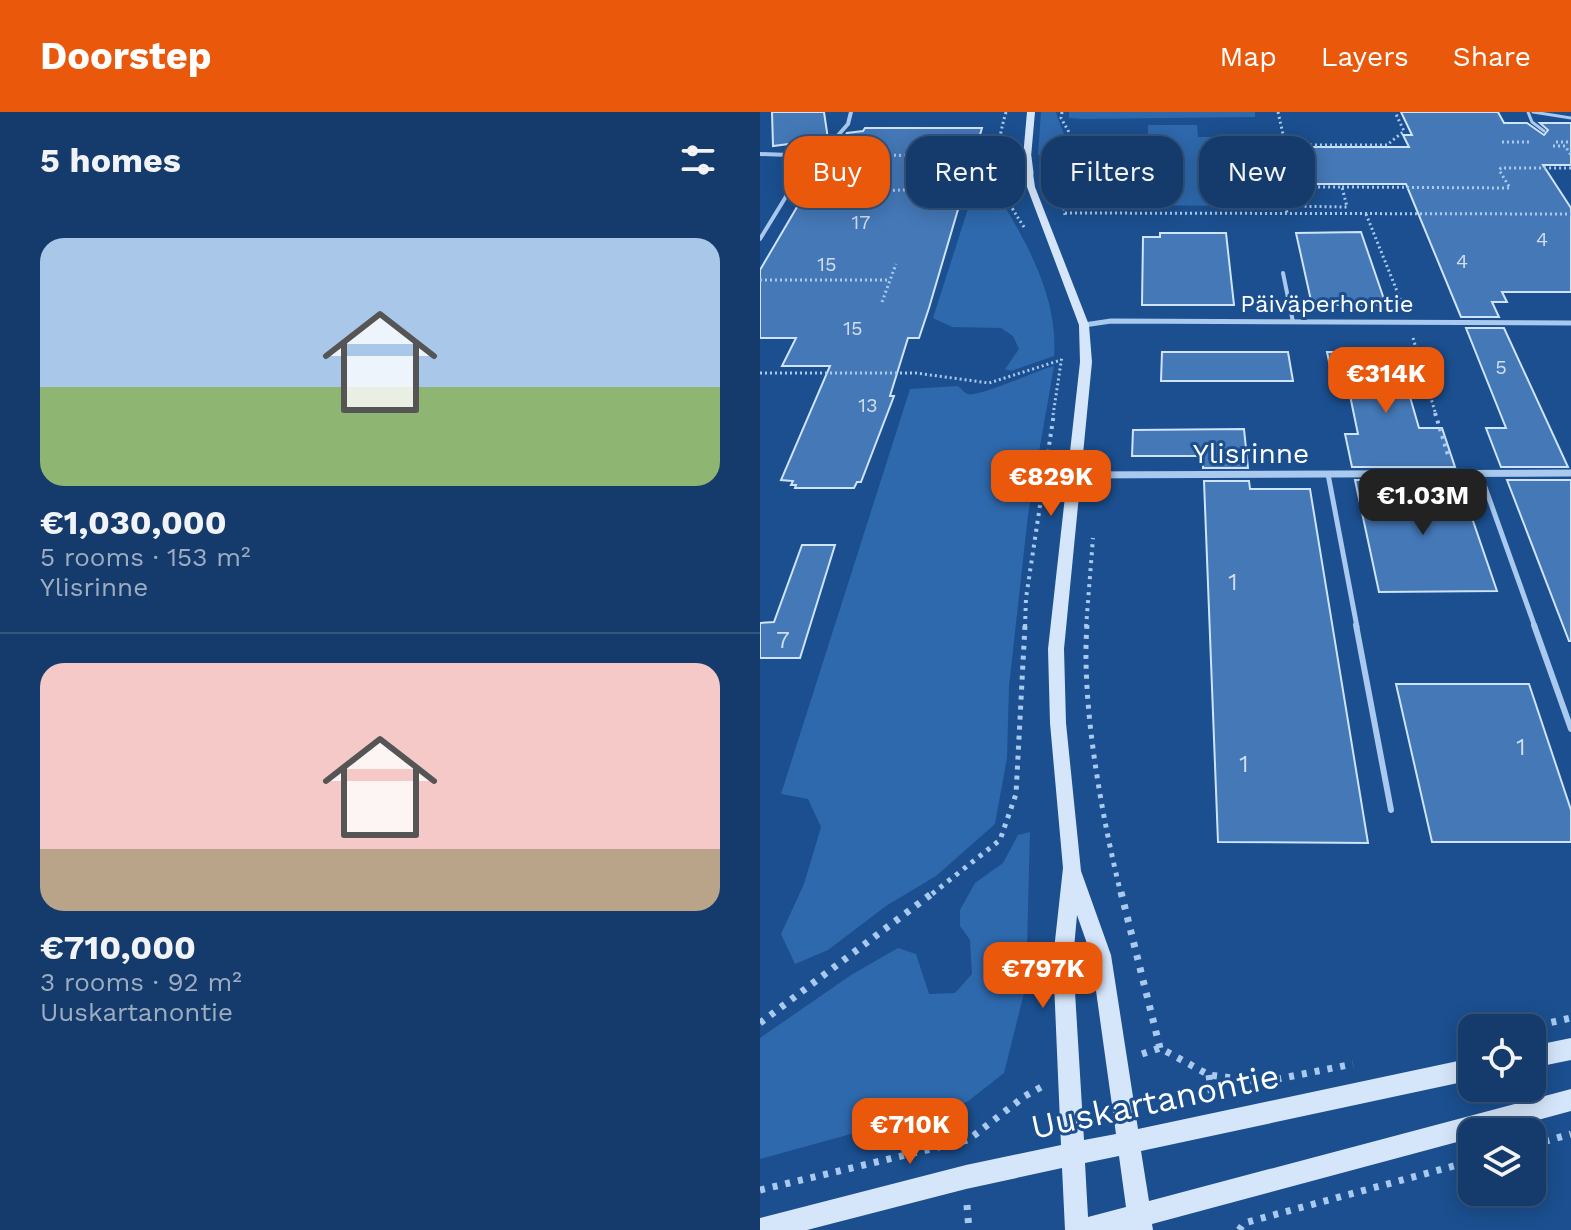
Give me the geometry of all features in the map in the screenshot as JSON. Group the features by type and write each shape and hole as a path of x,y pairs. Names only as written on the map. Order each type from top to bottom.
{"street":[{"path":"836,136 848,124 851,112"},
{"path":"1031,112 1027,157 1031,187 1084,325 1086,362 1056,649 1058,723 1072,868 1063,959 1077,1230"},
{"path":"760,154 784,154"},
{"path":"760,239 784,200"},
{"name":"Päiväperhontie","path":"1084,325 1111,321 1571,323"},
{"name":"Ylisrinne","path":"1074,475 1571,473"},
{"path":"1072,868 1101,955 1140,1223"},
{"path":"1546,1054 1571,1049"},
{"name":"Uuskartanontie","path":"760,1230 861,1202 1129,1141 1458,1072"},
{"path":"1086,1230 1140,1223 1571,1100"}],"lane":[{"path":"1544,131 1532,122 1530,112 1571,118"},
{"path":"1283,273 1293,322"},
{"path":"1480,473 1571,729"},
{"path":"1328,474 1391,810"}],"path":[{"path":"1000,136 1006,112"},
{"path":"1062,112 1061,118 1070,134 1060,189 1070,228"},
{"path":"1278,112 1283,136"},
{"path":"1315,145 1387,145 1404,131 1395,112"},
{"path":"1502,142 1531,142"},
{"path":"1315,187 1510,188 1499,170 1501,168 1571,168"},
{"path":"1287,214 1286,206 1347,207 1342,187"},
{"path":"1011,208 1027,232"},
{"path":"1065,213 1571,214"},
{"path":"882,302 896,264"},
{"path":"760,280 890,280"},
{"path":"760,1023 867,940 956,877 1000,840 1016,794 1026,598 1062,349"},
{"path":"760,373 916,373 989,383 1061,360"},
{"path":"1094,536 1085,647 1094,745 1110,850 1160,1048"},
{"path":"1546,1024 1571,1018"},
{"path":"1546,1141 1571,1134"},
{"path":"1239,1230 1244,1223 1458,1165"}],"shaded area":[{"path":"1041,112 1056,112 1064,136 1041,136 1041,155 1038,155"},
{"path":"1069,112 1255,112 1255,117 1084,119 1069,118"},
{"path":"1148,125 1197,125 1199,206 1183,206 1183,136 1148,136"},
{"path":"968,208 1006,208 1024,240 1043,285 1054,332 1054,356 1011,371 1005,369 1019,349 1013,336 1001,328 952,327 933,318"},
{"path":"1054,366 1028,515 1009,686 1007,758 995,824 936,876 886,906 828,950 795,964 781,934 804,884 821,827 808,799 781,794 910,389 958,386 974,394"},
{"path":"1030,832 1026,985 1004,1073 967,1102 760,1159 760,1038 851,975 898,948 916,954 929,994 955,993 972,974 970,940 960,926 960,910 975,883 1003,863 1018,835"}],"building":[{"path":"772,112 824,112 828,136 784,136 784,145 773,146"},
{"path":"1401,112 1498,112 1504,123 1527,123 1544,135 1548,130 1540,123 1571,123 1571,165 1543,165 1571,208 1571,292 1502,292 1507,302 1492,302 1499,317 1461,317 1406,184 1315,184 1315,147 1409,147 1403,135 1412,135"},
{"path":"865,128 982,128 980,136 906,136 906,208 958,208 929,308 919,338 908,338 890,396 894,396 861,482 857,482 854,488 795,488 796,485 791,485 793,481 781,480 830,366 782,366 796,338 760,338 760,270 796,208 890,208 890,136 845,136 847,133"},
{"path":"1361,232 1386,305 1312,305 1296,233"},
{"path":"1160,233 1226,233 1234,305 1142,305 1143,237 1160,237"},
{"path":"1466,328 1504,328 1568,467 1501,467 1486,428 1506,428"},
{"path":"1162,352 1288,352 1293,381 1161,381"},
{"path":"1327,352 1397,352 1419,428 1442,428 1455,467 1352,467 1345,434 1358,434 1347,381 1333,381"},
{"path":"1244,429 1248,468 1203,468 1203,456 1132,456 1133,430"},
{"path":"1355,480 1459,480 1497,591 1379,592"},
{"path":"1507,480 1571,480 1571,641 1569,641"},
{"path":"1204,481 1249,481 1250,489 1310,489 1368,843 1218,842"},
{"path":"802,545 835,545 800,658 760,658 760,623 774,622"},
{"path":"1396,684 1529,684 1571,810 1571,842 1432,842"}]}
